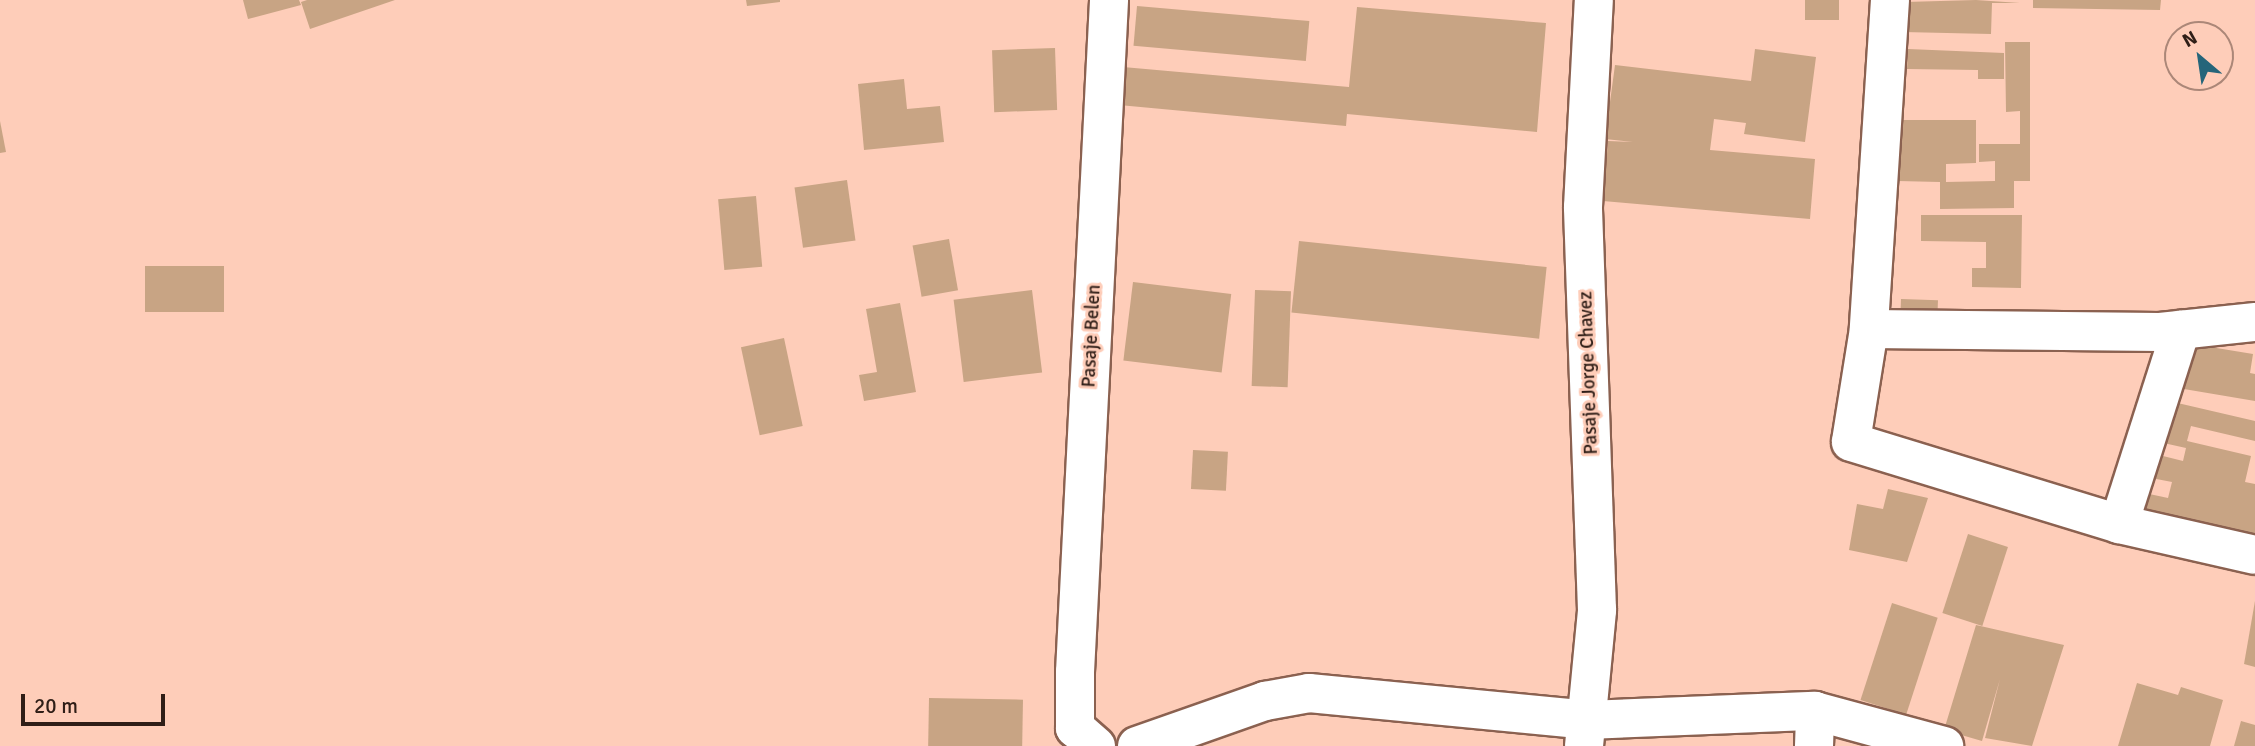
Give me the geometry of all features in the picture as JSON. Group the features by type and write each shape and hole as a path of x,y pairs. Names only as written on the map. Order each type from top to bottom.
{"street":[{"name":"Pasaje Belen","path":"1096,746 1075,728 1075,672 1109,0"},
{"name":"Pasaje Jorge Chavez","path":"1585,733 1597,610 1583,207 1594,0"},
{"path":"1890,0 1869,329 1851,442 2119,524 2255,555"},
{"path":"1869,329 2181,330 2255,322"},
{"path":"2119,524 2181,330"},
{"path":"1137,746 1265,701 1308,693 1585,733 1815,728 1944,746"}],"building":[{"path":"243,0 299,0 301,5 248,19"},
{"path":"395,0 310,29 301,2"},
{"path":"746,0 780,0 780,2 747,6"},
{"path":"1805,0 1839,0 1839,20 1805,20"},
{"path":"1976,0 2020,3 1992,3 1991,34 1903,32 1905,2"},
{"path":"2033,0 2161,0 2160,10 2033,8"},
{"path":"1137,6 1309,21 1306,61 1134,46"},
{"path":"1357,7 1546,23 1537,132 1347,114 1346,126 1119,105 1123,67 1349,87"},
{"path":"2005,42 2030,42 2030,181 2014,181 2014,208 1940,209 1940,182 1898,181 1899,120 1976,120 1976,163 1946,164 1946,182 1995,181 1995,161 1979,162 1979,144 2020,144 2020,111 2006,112"},
{"path":"1055,48 1057,110 994,112 992,50"},
{"path":"1755,49 1816,57 1805,142 1744,134 1746,123 1714,119 1710,150 1815,159 1810,219 1603,201 1608,141 1633,142 1605,139 1615,65 1751,81"},
{"path":"1908,49 2004,53 2004,79 1978,79 1978,70 1907,69"},
{"path":"904,79 907,109 940,106 944,142 864,150 858,84"},
{"path":"0,121 6,152 0,153"},
{"path":"847,180 855,240 803,248 795,187"},
{"path":"756,196 762,267 724,270 718,199"},
{"path":"1921,215 2022,215 2021,288 1972,287 1972,268 1986,268 1986,242 1921,241"},
{"path":"949,239 958,290 922,297 913,245"},
{"path":"1299,241 1547,267 1539,339 1291,313"},
{"path":"145,266 224,266 224,312 145,312"},
{"path":"1133,282 1231,294 1222,372 1123,360"},
{"path":"1032,290 1042,372 964,382 954,300"},
{"path":"1255,290 1291,291 1288,387 1252,386"},
{"path":"1901,299 1938,300 1937,326 1900,325"},
{"path":"900,303 916,392 864,401 859,375 877,372 866,309"},
{"path":"784,338 803,426 760,435 741,347"},
{"path":"2186,343 2253,354 2250,373 2255,374 2255,401 2178,388"},
{"path":"2169,401 2255,421 2255,441 2191,426 2187,441 2251,456 2245,482 2255,484 2255,552 2132,525 2140,492 2168,498 2172,482 2146,477 2151,453 2183,461 2186,448 2159,442"},
{"path":"1193,450 1228,452 1226,491 1191,489"},
{"path":"1888,489 1928,498 1907,562 1849,550 1857,504 1883,509"},
{"path":"1968,534 2008,547 1982,626 1942,613"},
{"path":"2255,601 2255,667 2244,664"},
{"path":"1892,603 1938,618 1906,715 1860,700"},
{"path":"1976,625 2064,645 2032,746 1985,738 2000,679 1982,741 1944,730"},
{"path":"2137,683 2178,695 2181,687 2223,700 2210,746 2118,746"},
{"path":"929,698 1023,700 1022,746 928,746"},
{"path":"2241,721 2255,725 2255,746 2234,746"}]}
